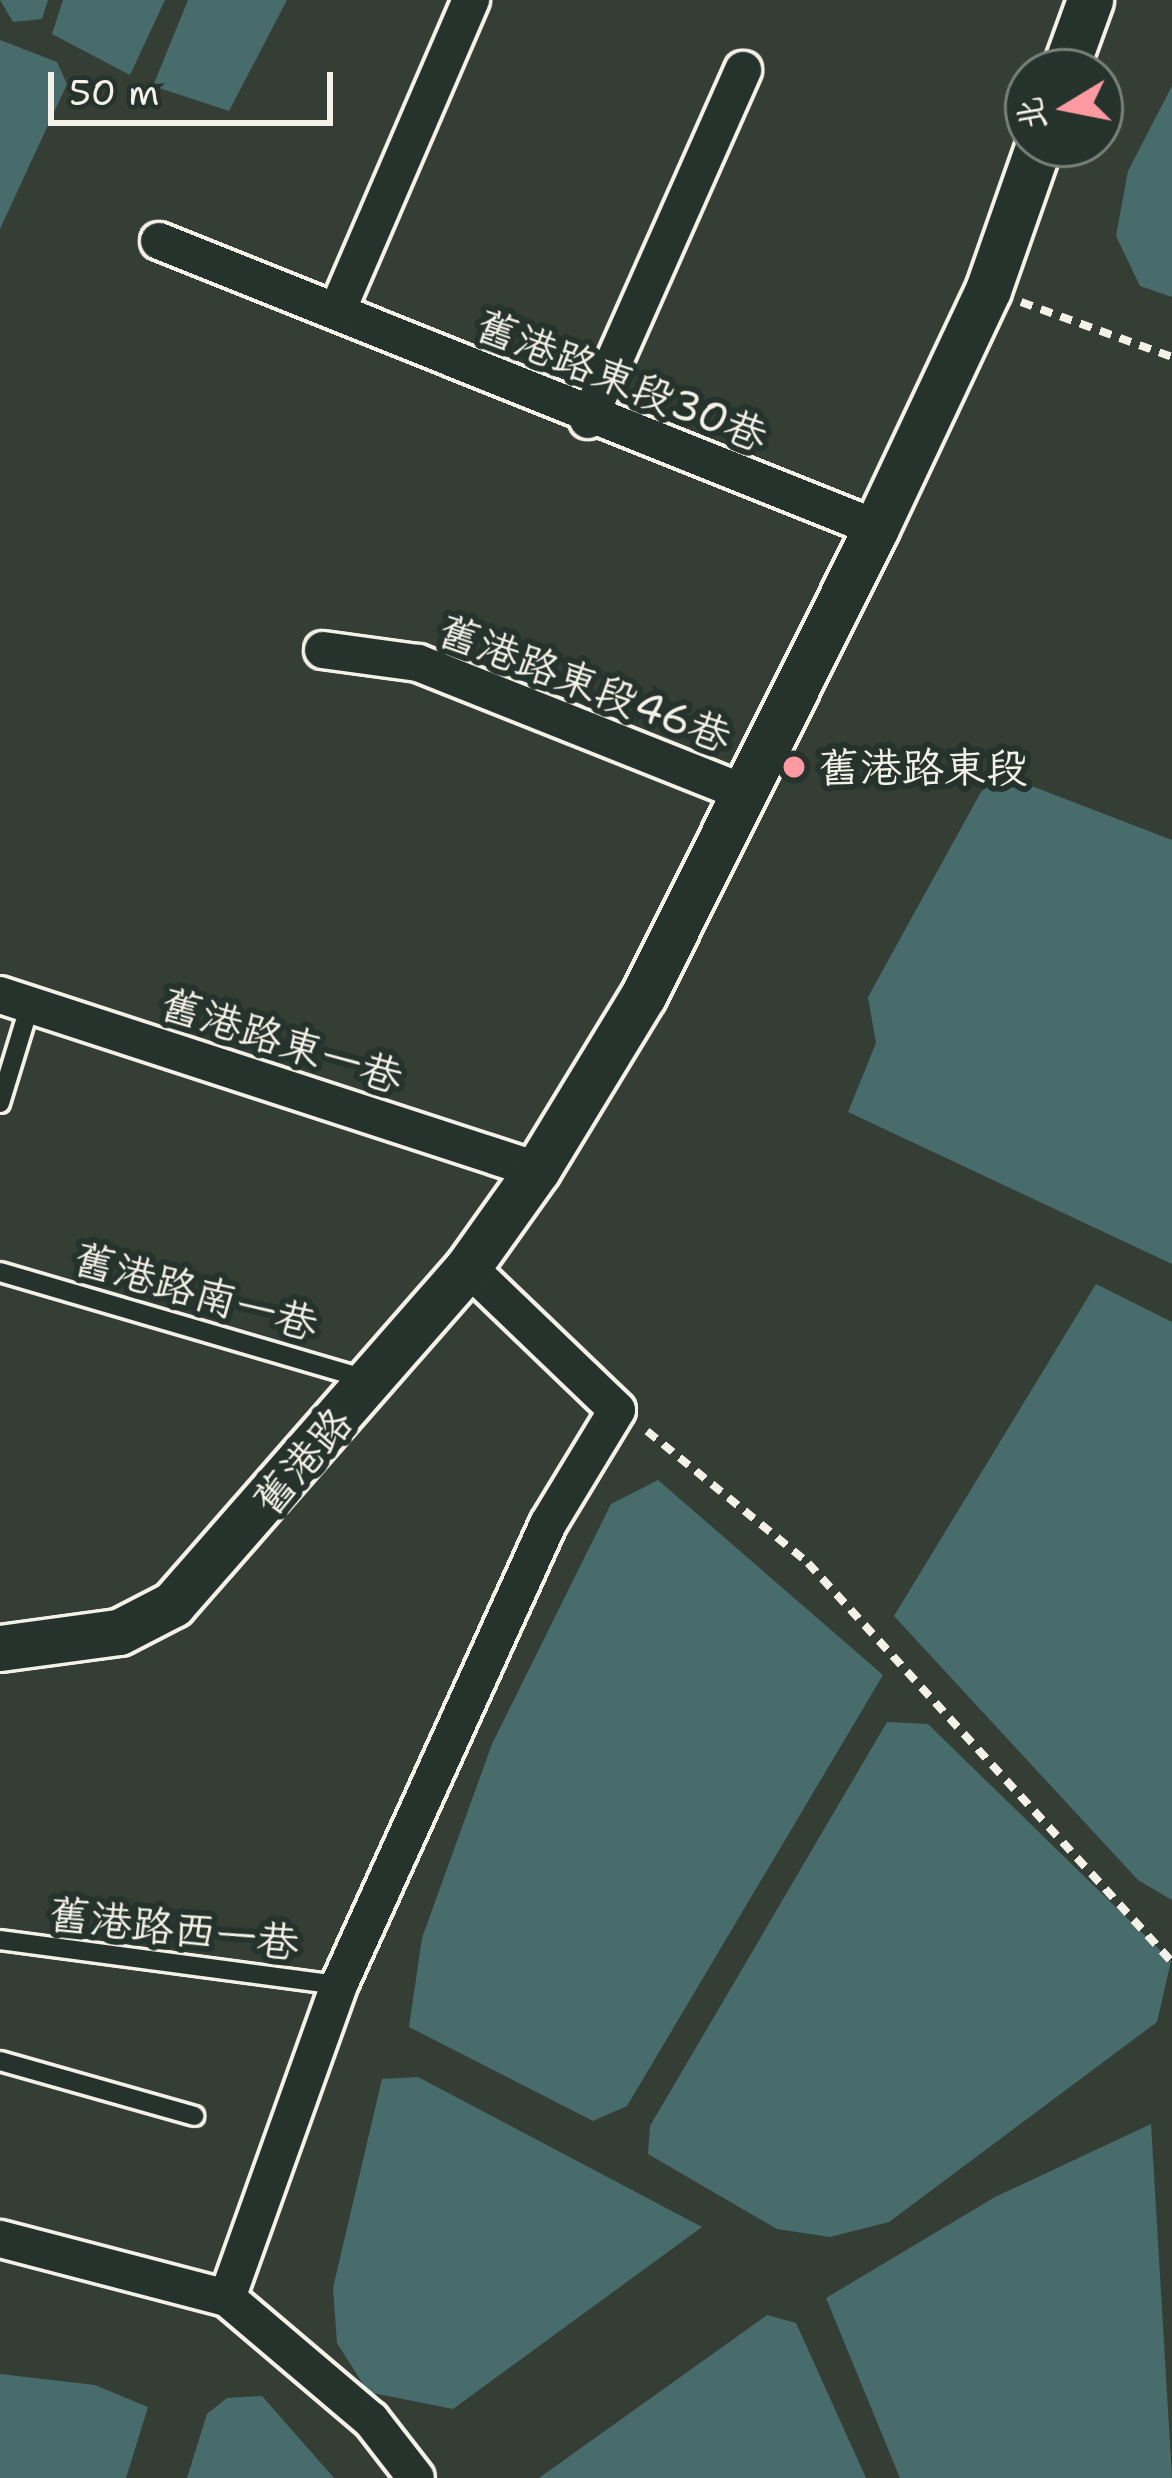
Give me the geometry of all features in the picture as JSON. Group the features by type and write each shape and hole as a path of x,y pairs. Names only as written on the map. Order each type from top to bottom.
{"street":[{"path":"337,311 471,0"},
{"path":"1073,48 1090,0"},
{"path":"588,420 743,70"},
{"path":"537,1170 643,996 876,528 988,290 1031,168"},
{"name":"舊港路東段30巷","path":"159,241 337,311 588,420 876,528"},
{"name":"舊港路東段46巷","path":"323,650 418,663 742,792"},
{"name":"舊港路東一巷","path":"15,1000 537,1170"},
{"name":"舊港路","path":"0,1648 119,1632 173,1604 468,1267 537,1170"},
{"path":"227,2298 339,1985 548,1524 616,1410 468,1267"},
{"path":"0,2239 227,2298 371,2420 416,2478"}],"lane":[{"path":"0,1103 15,1000"},
{"name":"舊港路南一巷","path":"0,1272 372,1380"},
{"name":"舊港路西一巷","path":"0,1940 339,1985"},
{"path":"0,2061 194,2116"}],"path":[{"path":"988,290 1172,357"},
{"path":"616,1410 808,1563 1172,1962"}],"water":[{"path":"0,0 48,0 42,19 13,22"},
{"path":"63,0 165,0 130,75 52,34"},
{"path":"188,0 287,0 229,111 153,86"},
{"path":"0,40 57,62 67,84 0,229"},
{"path":"1172,86 1172,297 1140,286 1116,236 1128,171"},
{"path":"1003,775 1172,840 1172,1264 848,1112 876,1043 868,997 981,792"},
{"path":"1096,1284 1172,1322 1172,1900 1138,1880 894,1616"},
{"path":"658,1480 883,1675 627,2106 593,2121 409,2027 422,1938 492,1744 611,1504"},
{"path":"887,1722 928,1724 1171,1961 1157,2022 889,2222 830,2237 777,2229 648,2154 650,2126"},
{"path":"418,2077 702,2227 453,2409 368,2392 337,2343 333,2288 382,2079"},
{"path":"1151,2124 1172,2478 900,2478 826,2298 995,2197"},
{"path":"767,2315 796,2323 866,2478 539,2478"},
{"path":"0,2374 95,2385 148,2407 126,2478 0,2478"},
{"path":"262,2396 334,2478 187,2478 207,2414 227,2398"}],"place":[{"name":"舊港路東段","path":"794,767"}]}
